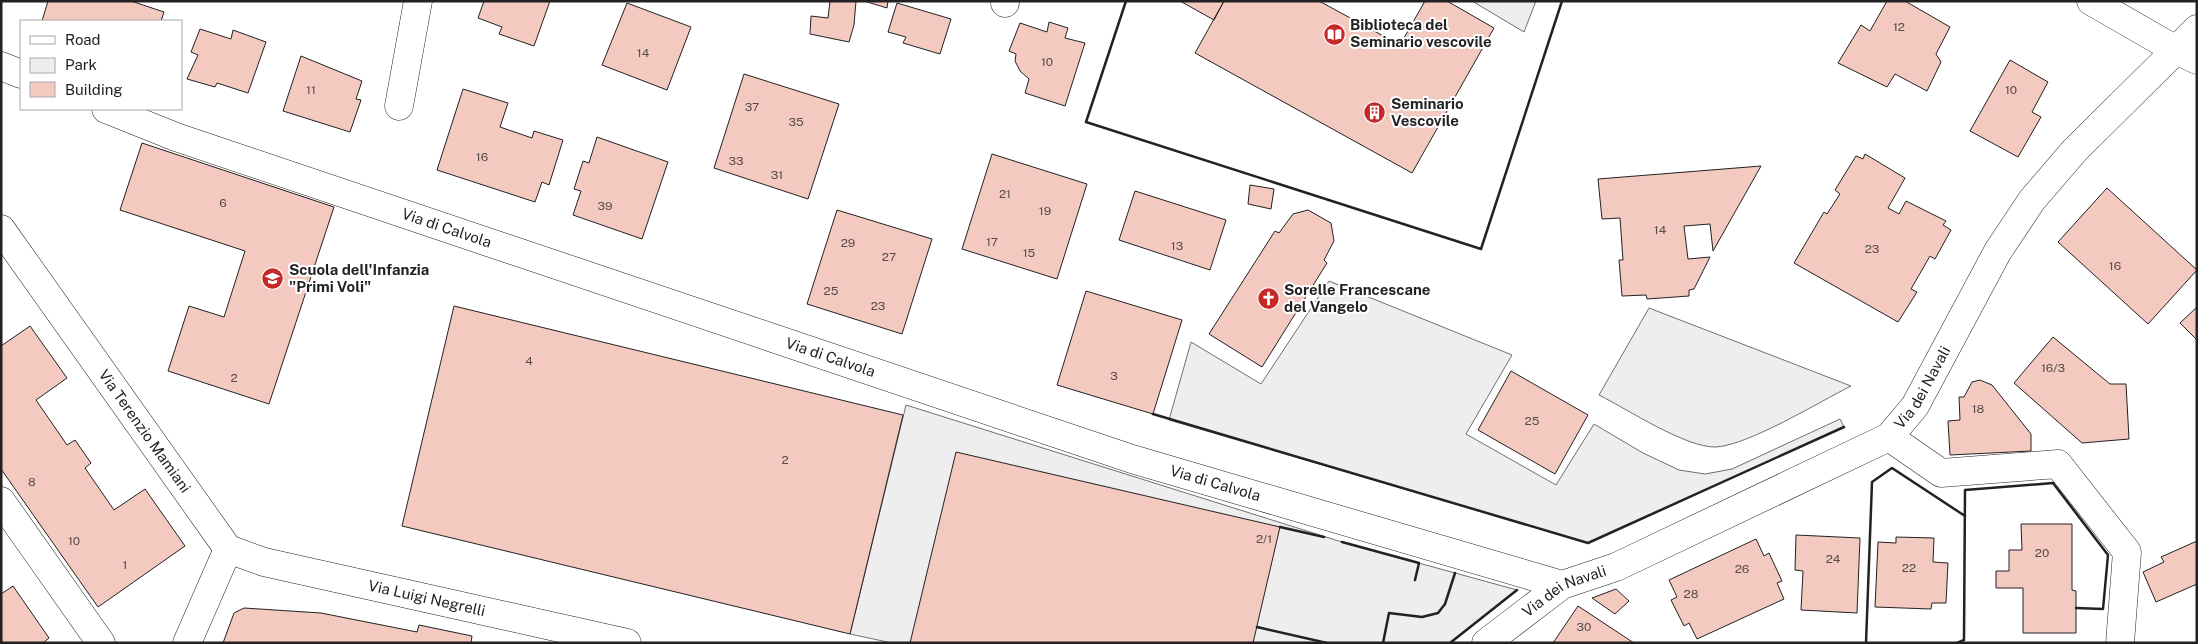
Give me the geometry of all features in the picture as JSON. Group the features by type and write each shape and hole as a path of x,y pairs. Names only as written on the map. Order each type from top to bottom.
{"street":[{"path":"400,106 418,1"},
{"path":"2091,1 2186,55"},
{"name":"Via dei Navali","path":"1486,643 1562,585 1616,567 1888,437 1915,406 1998,251 2032,200 2075,150 2186,55 2197,29"},
{"path":"1,66 20,74"},
{"name":"Via di Calvola","path":"108,110 176,137 1132,458 1562,585"},
{"name":"Via Terenzio Mamiani","path":"1,229 228,549"},
{"path":"1888,437 1941,472 2058,464 2127,552 2120,643"},
{"path":"1,501 101,643"},
{"path":"187,643 228,549"},
{"name":"Via Luigi Negrelli","path":"228,549 264,562 627,643"}],"green space":[{"path":"1329,281 1512,355 1466,434 1556,485 1594,424 1643,453 1679,470 1705,474 1732,469 1840,419 1844,427 1588,543 1169,420 1191,342 1261,384"},
{"path":"1649,308 1851,386 1784,422 1747,439 1730,444 1716,447 1704,446 1673,435 1599,395"},
{"path":"906,405 1342,542 1517,590 1450,643 892,643 850,634"}],"shaded area":[{"path":"1472,1 1536,1 1524,32"}],"building":[{"path":"48,1 131,1 164,12 161,20 42,20"},
{"path":"484,1 550,1 534,46 499,34 502,27 478,18"},
{"path":"830,1 856,1 854,25 849,42 810,34 811,16 828,18"},
{"path":"864,1 888,1 887,8"},
{"path":"1180,1 1224,1 1214,20"},
{"name":"Seminario Vescovile","path":"1224,1 1319,1 1400,45 1425,1 1447,1 1494,28 1412,173 1195,53"},
{"path":"1887,1 1905,1 1950,27 1936,54 1941,62 1927,91 1895,74 1887,87 1838,63 1861,25 1870,31"},
{"path":"627,3 691,27 667,90 602,65"},
{"path":"897,3 951,19 940,54 903,43 906,37 888,32"},
{"path":"1049,22 1068,28 1065,38 1085,43 1065,106 1025,93 1029,79 1020,71 1015,61 1016,54 1009,51 1020,23 1047,32"},
{"path":"200,29 231,39 233,30 266,42 248,93 217,83 215,87 187,79 198,55 191,52"},
{"path":"301,56 362,81 356,99 361,100 350,132 283,111"},
{"path":"2010,60 2048,82 2032,112 2041,117 2018,157 1970,131"},
{"path":"744,74 839,104 808,199 714,168"},
{"path":"463,89 508,103 500,127 532,138 534,131 563,140 549,185 542,182 535,202 437,170"},
{"path":"597,137 668,162 642,239 573,215 581,191 574,189 583,161 589,163"},
{"name":"Scuola dell'Infanzia \"Primi Voli\"","path":"142,143 334,207 269,404 168,371 189,306 224,317 245,251 120,210"},
{"path":"992,154 1087,184 1057,279 962,249"},
{"path":"1865,154 1905,178 1888,208 1899,214 1906,201 1946,221 1943,225 1951,230 1935,259 1930,256 1911,289 1917,292 1898,322 1794,263 1824,212 1827,214 1840,194 1835,190 1856,156 1863,159"},
{"path":"1761,166 1713,251 1710,224 1684,226 1688,259 1710,257 1694,289 1689,290 1689,296 1647,299 1646,295 1622,296 1619,260 1623,260 1620,218 1602,219 1598,179"},
{"path":"1250,185 1274,189 1271,209 1248,204"},
{"path":"2107,188 2197,270 2148,324 2058,242"},
{"path":"1135,191 1226,220 1210,270 1119,240"},
{"path":"837,210 932,239 902,334 807,304"},
{"name":"Sorelle Francescane del Vangelo","path":"1308,210 1331,223 1334,241 1324,260 1327,263 1262,367 1209,334 1275,231 1279,233 1293,214"},
{"path":"1086,291 1182,320 1153,414 1057,385"},
{"path":"454,306 903,415 850,634 402,526"},
{"path":"2197,307 2197,340 2180,323"},
{"path":"30,326 67,378 36,400 67,445 75,440 91,463 85,468 114,510 145,489 185,546 98,607 1,469 1,346"},
{"path":"2053,337 2110,384 2126,384 2129,439 2082,443 2014,383"},
{"path":"1511,371 1588,415 1555,474 1478,430"},
{"path":"1980,380 1992,385 2031,434 2031,451 1950,455 1948,421 1960,420 1959,397 1964,397 1972,382"},
{"path":"956,452 1280,527 1253,643 910,643"},
{"path":"2021,524 2072,524 2072,590 2076,591 2076,633 2023,633 2023,588 1996,588 1996,571 2009,571 2009,550 2022,550"},
{"path":"1796,535 1860,538 1857,613 1801,610 1803,571 1795,570"},
{"path":"1896,537 1934,538 1933,562 1948,563 1946,603 1932,603 1931,609 1875,607 1878,542 1896,543"},
{"path":"1756,539 1764,556 1769,553 1782,581 1777,583 1784,599 1697,639 1689,623 1684,626 1671,600 1677,597 1669,580"},
{"path":"2197,541 2197,584 2156,602 2143,572 2164,562 2161,557"},
{"path":"13,586 49,638 43,643 1,643 1,594"},
{"path":"1616,589 1629,601 1615,614 1592,598"},
{"path":"1578,606 1634,643 1553,643"},
{"path":"244,608 321,613 417,632 419,625 472,636 471,643 223,643 234,613"}],"wall":[{"path":"1126,1 1086,122 1481,249 1562,1"},
{"path":"1153,414 1588,543 1844,427"},
{"path":"1866,643 1872,482 1892,468 1965,516"},
{"path":"1957,643 1964,640 1965,490 2053,483 2108,555 2103,609 2076,608"},
{"path":"1280,527 1324,537"},
{"path":"1342,542 1419,563 1415,580"},
{"path":"1383,643 1389,613 1422,617 1438,613 1445,604 1455,573"},
{"path":"1450,643 1517,590"},
{"path":"1257,627 1327,643"}],"place":[{"name":"Biblioteca del Seminario vescovile","path":"1334,34"},
{"name":"Seminario Vescovile","path":"1375,113"},
{"name":"Scuola dell'Infanzia \"Primi Voli\"","path":"273,279"},
{"name":"Sorelle Francescane del Vangelo","path":"1268,299"}]}
